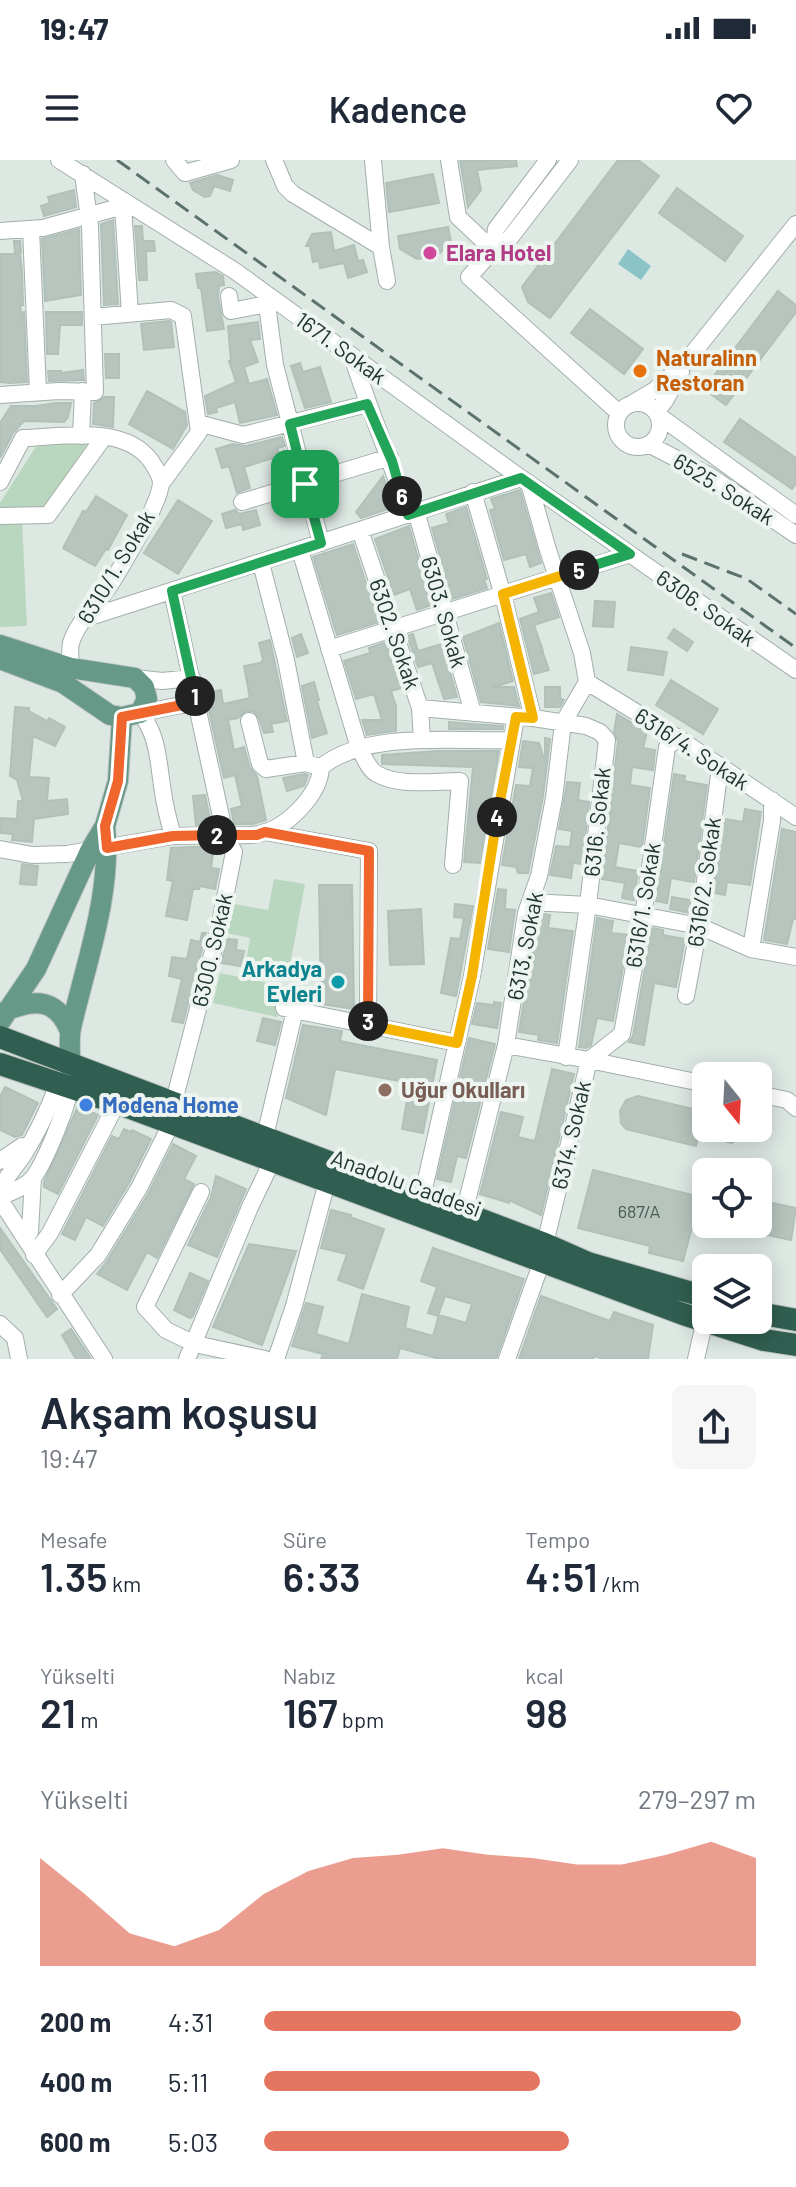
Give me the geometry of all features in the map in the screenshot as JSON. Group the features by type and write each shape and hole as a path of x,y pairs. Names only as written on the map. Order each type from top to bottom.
{"highway":[{"name":"Anadolu Caddesi","path":"0,1037 464,1213 544,1252 692,1315"},
{"name":"Anadolu Caddesi","path":"0,1064 117,1103 327,1182 544,1252 692,1293"},
{"path":"772,1316 796,1320"},
{"name":"Anadolu Caddesi","path":"746,1334 796,1345"}],"main road":[{"path":"0,645 67,676 110,715 131,715"},
{"path":"0,659 67,676 135,678 147,694 131,715 118,781 98,850 36,969 3,1016"},
{"path":"64,1086 71,1062 70,1031 104,887 98,850"},
{"path":"3,1016 22,1004 46,1004 60,1011 70,1031"}],"street":[{"name":"1671. Sokak","path":"59,160 124,204 235,271 623,549"},
{"path":"174,160 185,173 231,160"},
{"path":"274,160 285,186 293,194 381,247"},
{"path":"373,160 387,281"},
{"path":"449,160 458,217 493,250"},
{"path":"493,250 496,229 548,160"},
{"path":"570,160 510,238 493,250 469,277 626,408 647,405 657,414 660,428 650,445 636,448 623,442 616,430 626,408 655,390 685,363 794,230"},
{"path":"0,395 95,392 88,215 83,174"},
{"path":"0,231 31,229 124,204 130,314"},
{"path":"31,229 38,392"},
{"path":"229,296 231,311 267,304 275,365 321,543"},
{"path":"93,317 171,310 183,316 199,432 161,484"},
{"name":"6303. Sokak","path":"352,356 367,404 412,513 473,713"},
{"path":"657,414 685,363"},
{"path":"81,436 83,391"},
{"path":"198,423 243,435 367,404"},
{"name":"6525. Sokak","path":"657,414 796,515"},
{"path":"0,516 48,515 104,437"},
{"name":"6310/1. Sokak","path":"0,482 23,438 115,438 145,453 158,473 161,484 149,513 111,583 84,619 71,644 67,676"},
{"name":"6525. Sokak","path":"650,445 710,476 796,535"},
{"path":"242,502 390,457"},
{"path":"84,619 473,492 525,480 582,653 587,682"},
{"path":"422,1198 472,976 510,740 524,717 503,594 473,492"},
{"name":"6302. Sokak","path":"360,530 420,708 422,740"},
{"path":"329,649 557,578 623,549"},
{"name":"6306. Sokak","path":"623,549 796,670"},
{"path":"300,550 359,748 375,774 398,781 460,781 453,865"},
{"path":"0,849 32,855 98,850 173,836 257,835 291,817 315,791 321,779 314,765 261,563"},
{"name":"6300. Sokak","path":"172,591 225,835 234,852 219,928 174,1101"},
{"path":"135,678 162,681 192,678"},
{"name":"6313. Sokak","path":"464,1213 506,1045 526,913 539,876 554,798 563,723 587,682"},
{"name":"6316/4. Sokak","path":"587,682 796,817"},
{"path":"131,715 197,702"},
{"path":"420,708 563,723"},
{"path":"131,715 150,725 159,753 163,793 173,836"},
{"path":"249,721 260,764 266,769 314,765 359,748 422,740 510,740"},
{"name":"6316. Sokak","path":"563,723 586,726 600,732 607,740 588,905"},
{"name":"6316/1. Sokak","path":"589,1060 622,1034 643,917 667,747 678,738"},
{"name":"6316/2. Sokak","path":"686,996 699,926 720,768"},
{"path":"751,949 772,821 772,800"},
{"path":"265,832 369,851 368,1025"},
{"path":"530,902 588,905 699,926 751,949 796,957"},
{"path":"566,1057 588,905"},
{"path":"265,1136 289,1009 457,1043"},
{"name":"6314. Sokak","path":"506,1045 589,1060 544,1252 507,1359"},
{"path":"589,1060 692,1081"},
{"path":"1,1192 64,1086"},
{"path":"32,1252 33,1178 67,1107 64,1086"},
{"path":"772,1097 787,1100 796,1108"},
{"path":"32,1252 50,1233 117,1103"},
{"path":"60,1295 98,1255 139,1188 171,1124"},
{"path":"0,1161 16,1152 35,1134"},
{"path":"191,1352 272,1161"},
{"path":"1,1192 33,1178"},
{"path":"276,1359 294,1306 327,1182"},
{"path":"1,1192 32,1252 104,1359"},
{"path":"1,1192 30,1232"},
{"path":"201,1192 145,1307 191,1352 265,1359"},
{"path":"0,1324 15,1338 19,1359"},
{"path":"696,1359 702,1334"},
{"path":"793,1359 796,1345"}],"green space":[{"path":"40,440 90,440 45,508 0,509 0,503"},
{"path":"0,520 22,520 27,626 0,627"},
{"path":"274,879 305,884 288,976 245,968 250,938 222,932 228,903 268,910"},
{"path":"220,973 284,986 277,1017 213,1003"}],"water":[{"path":"628,249 651,266 641,280 618,264"}],"building":[{"path":"460,160 516,160 517,166 477,170 481,190 468,207"},
{"path":"618,160 638,160 659,176 550,318 528,302 522,287"},
{"path":"433,174 439,203 389,212 386,183"},
{"path":"217,175 233,180 230,191 214,186 210,196 205,197 193,190 190,183"},
{"path":"677,188 743,236 725,261 659,213"},
{"path":"74,190 76,207 44,216 41,206 50,203 48,197"},
{"path":"113,220 118,304 104,305 101,224"},
{"path":"135,226 142,226 143,241 154,241 155,251 146,251 147,280 139,280"},
{"path":"448,227 451,242 437,256 417,259 400,249 398,236"},
{"path":"79,229 81,295 45,301 42,239"},
{"path":"331,232 334,251 354,245 358,261 363,260 367,272 348,278 344,263 320,268 319,261 313,262 310,246 306,246 312,234"},
{"path":"14,241 20,241 21,253 17,254 20,254 22,272 23,305 20,306 21,313 24,312 27,382 9,383 0,382 1,254 15,254"},
{"path":"215,272 223,276 224,285 219,286 218,297 224,329 207,331 196,274"},
{"path":"778,291 796,305 796,312 726,405 704,389"},
{"path":"590,309 643,349 624,374 571,333"},
{"path":"46,312 82,312 82,325 60,325 58,354 47,354"},
{"path":"169,321 174,347 144,350 141,324"},
{"path":"258,322 260,339 250,340 258,362 244,367 249,384 267,379 277,415 240,423 235,402 208,414 205,396 236,382 229,361 228,326"},
{"path":"105,354 119,354 119,378 106,378"},
{"path":"300,363 303,372 320,367 331,402 305,408 291,366"},
{"path":"83,370 84,380 49,381 48,371"},
{"path":"147,391 185,412 187,425 173,449 129,424"},
{"path":"105,397 114,397 113,427 93,424 94,403"},
{"path":"71,403 64,422 24,421 13,433 0,458 0,423 11,406"},
{"path":"740,419 796,458 796,484 792,489 724,442"},
{"path":"282,437 285,446 277,448 280,456 244,467 250,488 237,493 229,466 222,468 216,449 233,444 246,446"},
{"path":"383,476 394,507 361,518 356,512"},
{"path":"520,490 541,563 530,567 526,554 504,560 490,510 495,509 491,499"},
{"path":"96,496 127,515 108,550 95,566 63,548 83,511 86,512"},
{"path":"178,500 212,521 178,574 144,553"},
{"path":"466,507 487,588 452,599 432,528 449,523 446,514"},
{"path":"235,510 239,514 256,510 260,525 243,530 242,524 226,528 222,514"},
{"path":"409,526 431,605 417,610 410,589 394,595 375,539"},
{"path":"353,544 379,622 337,635 313,557"},
{"path":"551,593 559,617 534,625 543,651 538,653 543,653 549,670 534,674 520,619 539,612 534,598"},
{"path":"595,601 615,602 613,627 593,626"},
{"path":"499,623 513,681 493,687 514,687 519,706 481,702 463,637"},
{"path":"674,629 693,642 687,651 668,638"},
{"path":"301,634 308,653 297,657 292,638"},
{"path":"413,634 418,651 442,644 457,697 444,699 432,663 418,667 407,636"},
{"path":"270,640 287,721 271,724 273,732 264,733 253,711 228,720 234,750 244,747 250,768 257,776 266,820 234,824 231,809 242,806 235,775 224,778 205,693 221,690 223,704 250,698 244,666 263,660 259,643"},
{"path":"386,642 401,688 391,691 396,706 396,731 367,735 362,720 382,720 374,694 356,699 344,661 370,653 369,648"},
{"path":"631,647 667,652 663,675 628,670"},
{"path":"671,680 718,709 703,734 656,705"},
{"path":"314,682 327,733 312,738 302,686"},
{"path":"545,687 560,687 560,699 564,700 560,707 545,707"},
{"path":"15,707 29,708 29,711 47,721 49,718 65,727 55,746 33,736 29,777 49,778 47,801 67,799 68,814 34,819 32,842 12,840 13,834 0,833 0,818 17,819 18,801 23,801 17,780 10,776"},
{"path":"617,714 647,732 643,748 655,750 653,770 632,767 630,785 650,788 642,847 619,843 615,867 638,871 634,900 622,898 625,883 602,879 618,741 614,732"},
{"path":"449,722 503,726 503,729 449,729"},
{"path":"545,738 550,739 543,796 528,873 518,873 516,867 502,865 516,785 530,786 533,768 519,767 523,741 539,743 545,762"},
{"path":"499,751 480,863 464,862 473,767 382,764 382,755"},
{"path":"674,774 685,776 684,781 707,785 694,882 671,878 667,903 656,901"},
{"path":"308,775 304,786 287,791 283,778"},
{"path":"567,782 580,783 578,800 589,802 582,864 573,863 571,878 550,875 556,846 570,847 572,831 559,829"},
{"path":"205,795 211,824 196,825 193,796"},
{"path":"745,809 761,812 750,885 727,882 725,895 714,893 724,819 743,822"},
{"path":"782,829 796,832 796,919 793,919 787,944 764,940"},
{"path":"214,846 211,868 219,869 215,889 200,886 193,889 187,920 166,916 173,881 167,880 171,848"},
{"path":"22,864 38,866 36,885 20,884"},
{"path":"319,885 352,885 354,1009 321,1004"},
{"path":"498,889 506,890 505,909 515,910 509,952 488,949"},
{"path":"672,897 690,900 690,913 670,909"},
{"path":"455,904 473,906 456,996 441,993 451,938 460,939 464,918 454,917"},
{"path":"421,909 424,964 390,965 388,911"},
{"path":"538,913 550,915 548,928 573,931 557,1043 538,1040 539,1035 519,1032"},
{"path":"597,918 613,921 611,933 629,935 613,1021 597,1018 591,1045 586,1048 579,1047"},
{"path":"652,928 663,930 663,935 685,939 676,987 654,983 644,1045 629,1042 633,1036"},
{"path":"202,933 206,933 183,1023 172,1021 182,979 169,976 172,957 187,959 191,940 200,942"},
{"path":"228,939 237,940 236,950 244,951 241,966 221,963"},
{"path":"494,1002 501,1003 497,1028 472,1024 477,1003 494,1005"},
{"path":"263,1018 281,1022 275,1045 257,1041"},
{"path":"303,1025 342,1031 340,1041 437,1060 423,1133 402,1129 410,1083 335,1069 326,1115 286,1098"},
{"path":"469,1038 495,1044 466,1158 457,1156 451,1182 437,1179"},
{"path":"552,1069 574,1074 541,1215 509,1200 509,1203 480,1194 501,1112 523,1117 518,1137 535,1141"},
{"path":"5,1087 38,1103 22,1135 15,1137 0,1130 0,1097"},
{"path":"638,1096 692,1109 692,1142 697,1142 696,1146 626,1129 621,1123 620,1111 626,1100"},
{"path":"78,1106 98,1115 58,1194 44,1187 44,1182"},
{"path":"124,1129 151,1139 129,1183 103,1226 86,1217 75,1240 62,1234 112,1136 119,1139"},
{"path":"173,1144 196,1156 184,1179 194,1184 157,1258 147,1252 127,1290 97,1274 148,1194"},
{"path":"593,1170 692,1195 692,1227 683,1261 649,1253 650,1246 578,1228"},
{"path":"216,1176 246,1189 217,1257 188,1245 211,1197"},
{"path":"772,1203 796,1208 791,1240 772,1236"},
{"path":"331,1210 384,1229 363,1289 338,1280 347,1254 321,1248"},
{"path":"0,1228 57,1309 47,1317 0,1249"},
{"path":"249,1244 296,1251 262,1345 213,1327"},
{"path":"433,1248 524,1279 496,1359 440,1359 400,1348 397,1359 321,1359 323,1354 292,1346 306,1303 323,1307 316,1334 349,1344 362,1294 409,1307 405,1328 433,1336 439,1315 466,1323 472,1304 445,1296 438,1316 428,1313 437,1287 421,1281"},
{"path":"190,1273 208,1281 190,1318 174,1310"},
{"path":"541,1296 610,1321 614,1312 653,1325 648,1359 603,1359 595,1356 593,1359 519,1359"},
{"path":"71,1329 91,1359 76,1359 62,1335"}],"railway":[{"path":"117,160 796,648"},
{"path":"682,554 747,579 796,614"}],"place":[{"name":"Elara Hotel","path":"430,253"},
{"name":"Naturalinn Restoran","path":"640,371"},
{"name":"Arkadya Evleri","path":"338,982"},
{"name":"Uğur Okulları","path":"385,1090"},
{"name":"Modena Home","path":"86,1105"}],"route":[{"path":"367,404 392,461 408,515 521,478 630,554 503,594 533,718 516,717 510,740 472,976 457,1043 368,1025 369,851 265,832 257,835 173,836 107,848 105,826 118,781 122,717 197,702 172,591 321,543 305,484 290,424 367,404"}]}
